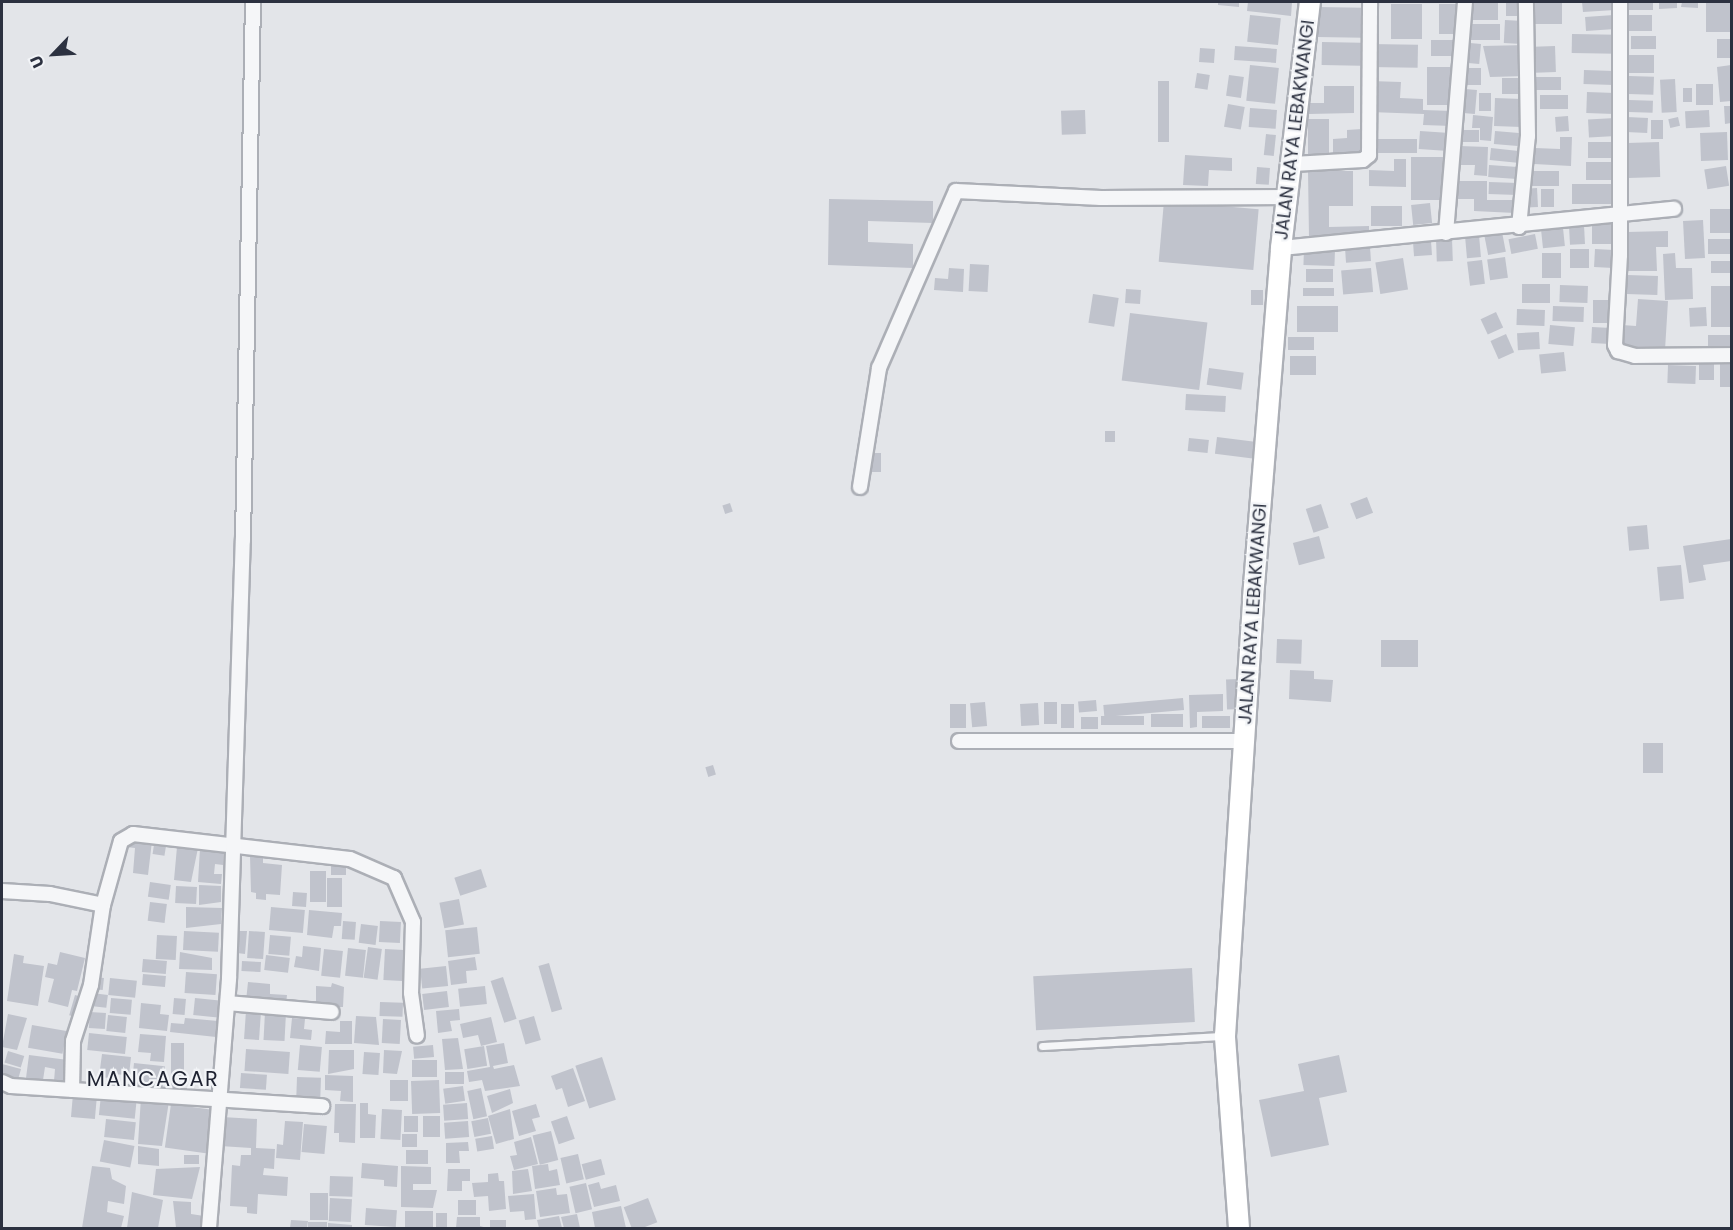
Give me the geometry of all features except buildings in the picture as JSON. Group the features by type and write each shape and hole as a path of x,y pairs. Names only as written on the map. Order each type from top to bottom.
{"main road":[{"name":"JALAN RAYA LEBAKWANGI","path":"1239,1228 1225,1036 1281,248 1290,197 1310,2"}],"street":[{"path":"209,1228 228,1003 231,845 243,540 253,2"},
{"path":"1293,164 1367,158 1370,2"},
{"path":"1446,233 1465,2"},
{"path":"1519,226 1528,136 1526,2"},
{"path":"1620,2 1618,351 1635,356 1731,355"},
{"path":"860,487 879,368 951,199 962,189 1101,198 1290,197"},
{"path":"1281,248 1674,209"},
{"path":"959,741 1245,741"},
{"path":"72,1090 74,1041 91,985 103,905 126,836 350,859 394,878 413,922 411,993 417,1036"},
{"path":"2,891 50,894 103,905"},
{"path":"228,1003 332,1012"},
{"path":"2,1082 72,1090 322,1106"}],"lane":[{"path":"1042,1046 1225,1036"}],"district":[{"name":"MANCAGAR","path":"153,1079"}]}
